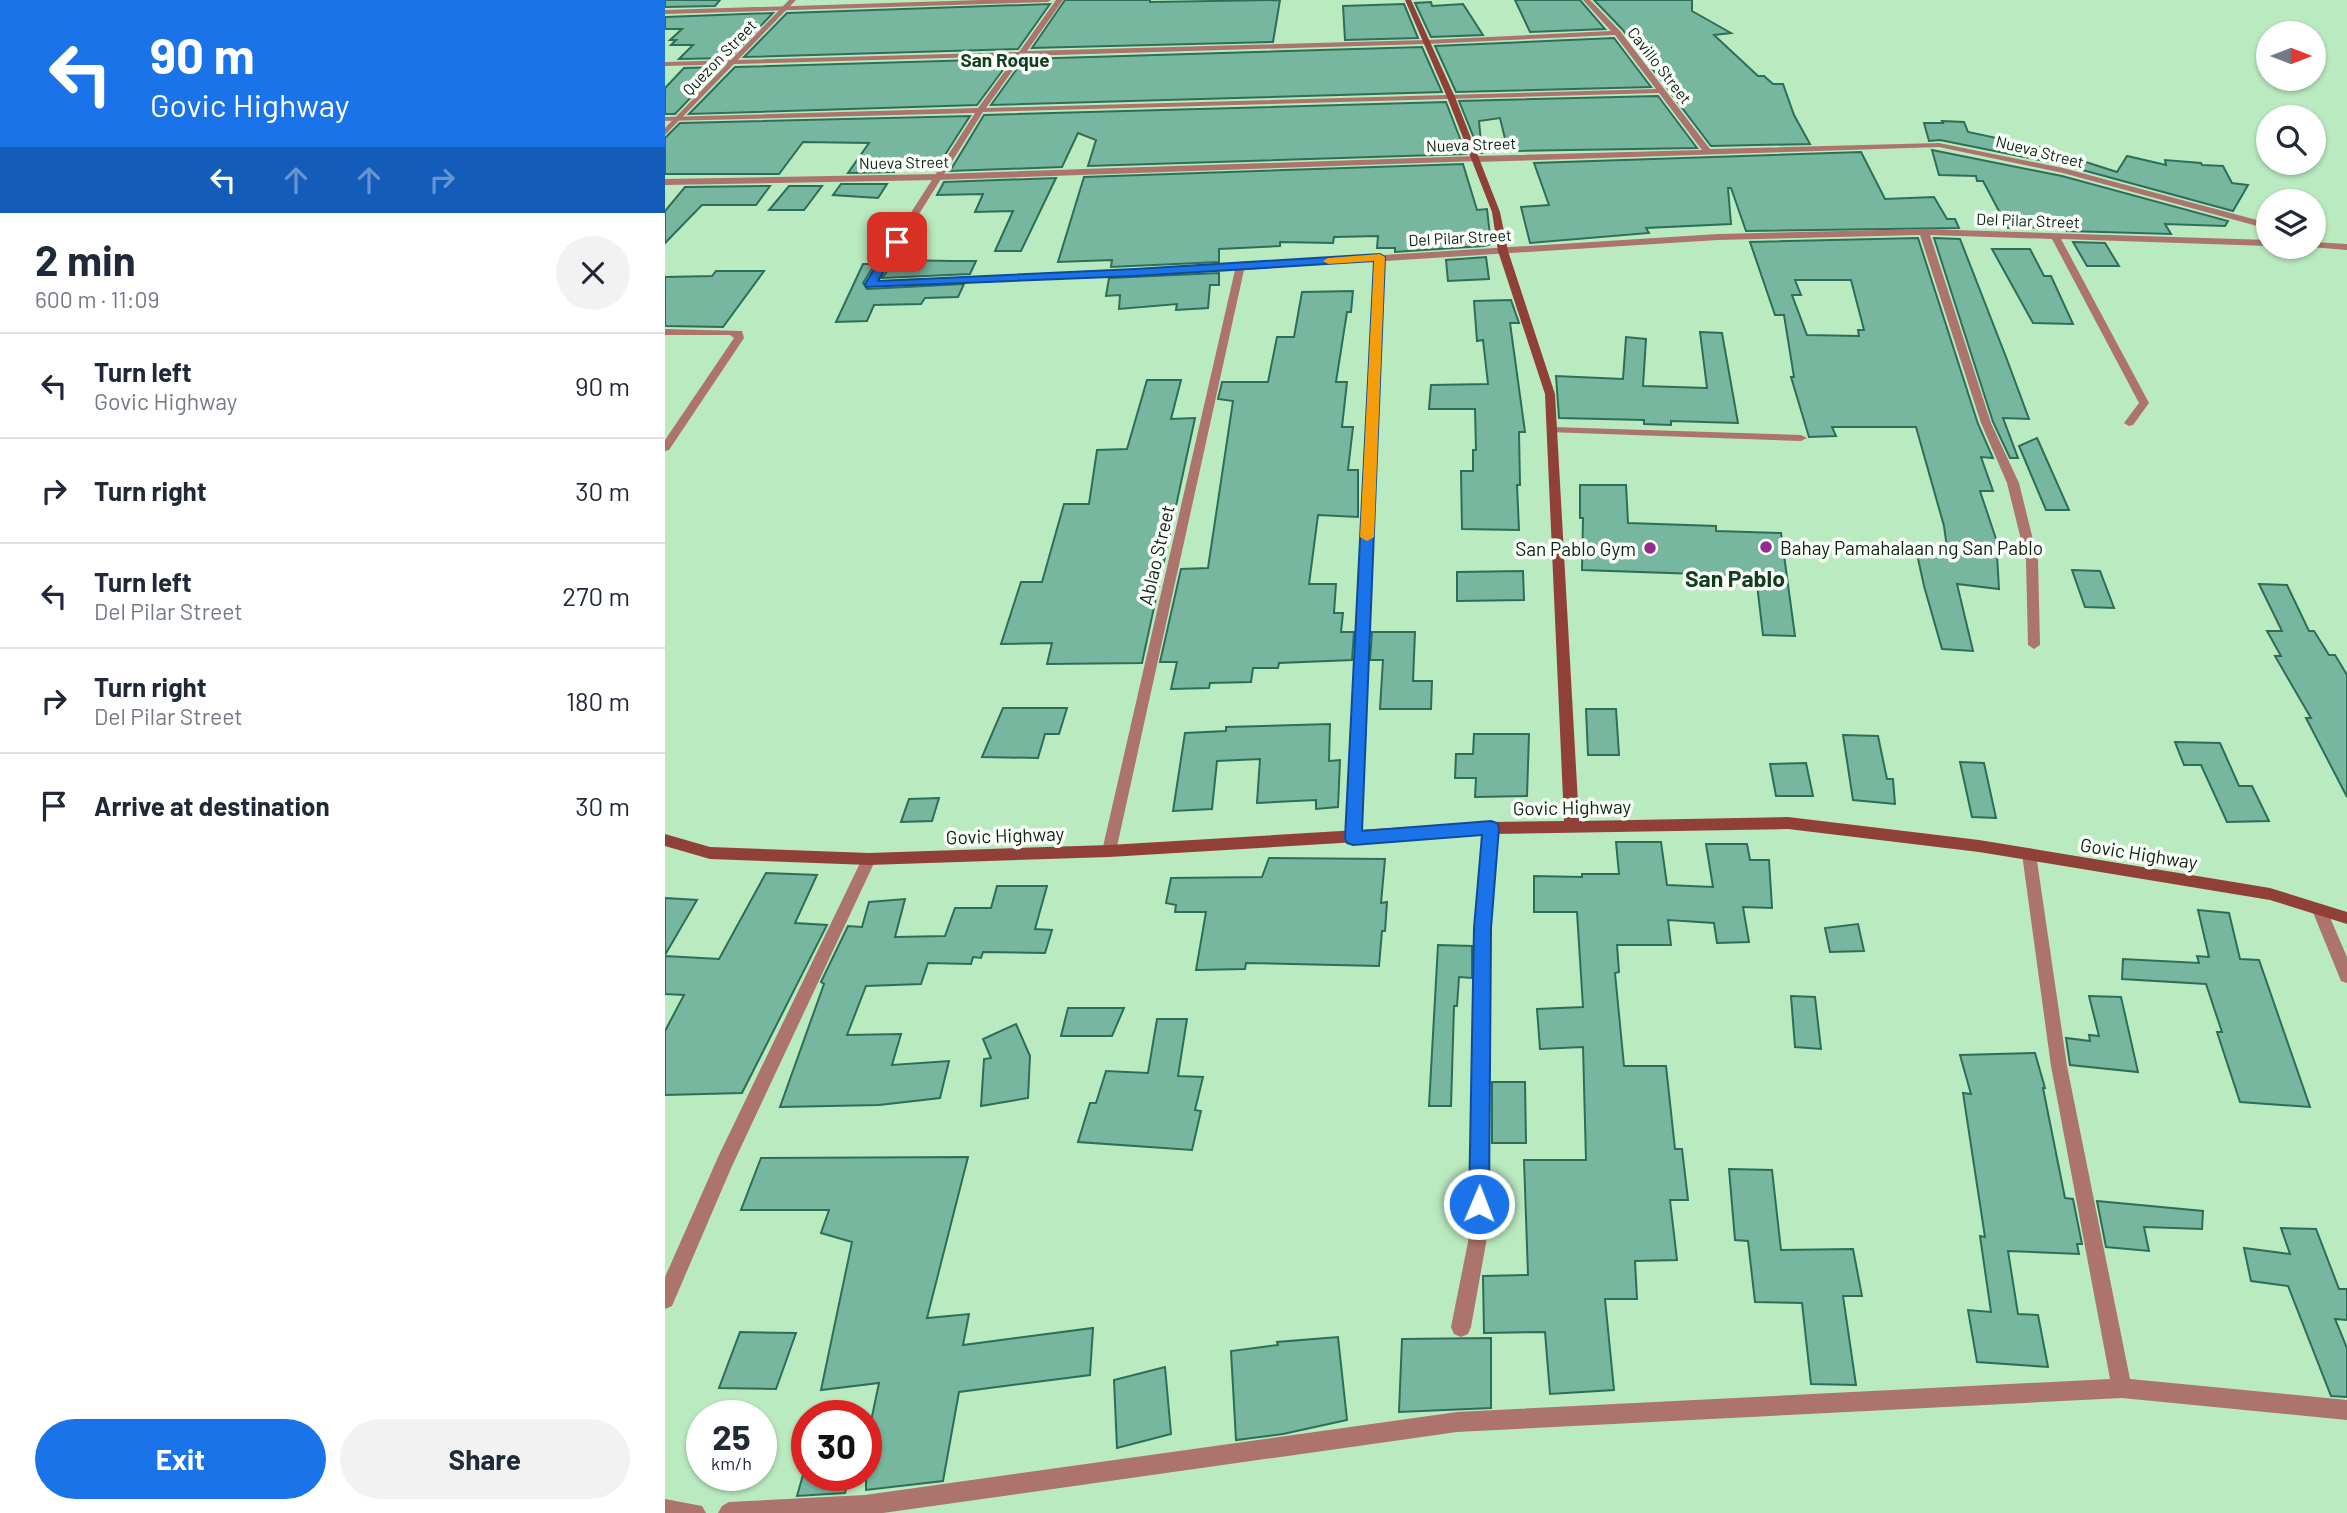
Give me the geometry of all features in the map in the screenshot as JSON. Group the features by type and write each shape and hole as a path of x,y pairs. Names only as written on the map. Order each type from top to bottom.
{"main road":[{"path":"1408,0 1451,97 1496,212 1503,251 1550,394 1572,826"},
{"name":"Govic Highway","path":"665,840 710,853 869,859 1109,851 1491,828 1788,823 2029,855 2270,894 2347,918"}],"street":[{"name":"Quezon Street","path":"665,133 793,0"},
{"path":"665,12 1048,0"},
{"name":"Del Pilar Street","path":"1060,0 981,109 870,284 1240,267 1718,237 1924,232 2256,243"},
{"name":"Cavillo Street","path":"1586,0 1617,33 1707,152"},
{"path":"665,64 1426,42 1617,33"},
{"path":"665,119 1663,91"},
{"name":"Nueva Street","path":"665,182 937,177 1939,145 1972,150 2256,223"},
{"path":"1924,232 1986,423 2013,484 2032,560 2034,645"},
{"path":"2055,236 2144,403 2129,423"},
{"path":"1353,838 1380,257"},
{"name":"Ablao Street","path":"1109,851 1240,267"},
{"path":"665,332 730,332 738,333 739,338 667,441"},
{"path":"1552,430 1801,438"},
{"path":"1461,1327 1479,1232 1482,928 1491,828"},
{"path":"2029,855 2059,1066 2122,1388"},
{"path":"665,1299 726,1161 869,859"},
{"path":"2320,910 2347,976"},
{"path":"729,1513 865,1506 1457,1422 2122,1388 2347,1410"},
{"path":"665,1509 695,1513"}],"building":[{"path":"665,0 720,0 715,6 665,7"},
{"path":"1065,0 1280,0 1273,42 1032,48"},
{"path":"1515,0 1580,0 1605,29 1530,32"},
{"path":"1594,0 1692,0 1692,11 1731,33 1714,35 1758,76 1764,76 1773,84 1783,84 1794,115 1810,144 1711,146 1622,29"},
{"path":"1431,2 1432,6 1463,4 1483,35 1431,37 1415,3"},
{"path":"1050,4 1018,49 744,57 787,13"},
{"path":"1404,4 1418,38 1345,40 1343,6"},
{"path":"773,13 730,58 679,59 693,45 671,45 676,40 670,40 682,29 665,29 665,17"},
{"path":"1614,38 1651,87 1456,92 1435,46"},
{"path":"1422,47 1442,92 991,105 1024,59"},
{"path":"1011,59 977,105 689,114 735,67"},
{"path":"720,67 675,114 665,114 665,88 684,68"},
{"path":"1658,96 1697,148 1508,151 1500,118 1479,121 1480,153 1459,101"},
{"path":"1446,102 1466,154 1088,166 1096,140 1078,133 1062,167 950,171 984,115"},
{"path":"970,116 941,161 901,161 894,172 848,173 869,143 803,142 779,174 665,174 665,138 680,123"},
{"path":"1942,121 1964,122 1968,132 2039,147 2117,172 2127,156 2166,165 2165,160 2201,163 2223,166 2232,183 2248,185 2233,211 2064,165 1940,140 1929,141 1924,123 1943,123"},
{"path":"1932,150 2062,176 2228,221 2225,226 2165,224 2171,234 2067,231 2065,227 2008,228 1983,181 1977,181 1976,176 1939,175"},
{"path":"1861,152 1885,199 1934,197 1947,219 1955,219 1959,228 1746,231 1731,188 1728,188 1731,224 1646,228 1649,233 1530,243 1521,207 1549,205 1534,163"},
{"path":"1463,164 1477,210 1487,209 1491,244 1395,252 1395,248 1377,248 1378,236 1334,237 1333,243 1280,242 1280,246 1219,249 1219,262 1111,267 1112,260 1058,262 1084,177"},
{"path":"1056,178 1021,251 995,251 1013,211 975,212 983,194 937,195 944,182"},
{"path":"841,184 887,184 878,198 833,195"},
{"path":"770,186 756,205 702,205 665,243 665,211 685,187"},
{"path":"789,186 822,186 804,210 769,210"},
{"path":"1918,238 1978,424 1993,458 1981,457 1993,491 1980,491 1996,539 1999,589 1957,584 1973,651 1942,649 1924,586 1917,554 1948,555 1944,526 1916,427 1832,427 1836,436 1809,437 1791,377 1794,377 1784,315 1775,315 1750,242","holes":["1795,280 1851,280 1864,330 1858,330 1859,336 1807,335 1792,295 1801,295"]},
{"path":"1934,238 1960,239 2006,357 2029,419 2003,418 2018,458 2010,458 1993,422"},
{"path":"2073,242 2105,243 2119,266 2087,266"},
{"path":"1992,249 2030,249 2044,276 2051,276 2073,324 2033,323"},
{"path":"1486,257 1489,279 1448,281 1446,260"},
{"path":"896,260 976,261 970,274 882,278"},
{"path":"863,264 875,264 863,283 867,289 964,284 958,297 925,298 921,304 874,305 867,321 836,322"},
{"path":"716,271 764,271 723,327 665,326 665,277 712,276"},
{"path":"1219,273 1219,285 1210,285 1208,308 1176,310 1177,304 1119,309 1120,295 1106,296 1109,278"},
{"path":"1353,291 1336,382 1347,382 1342,427 1353,427 1348,470 1358,470 1358,517 1318,515 1309,584 1336,584 1334,613 1343,613 1341,632 1354,632 1352,660 1279,663 1278,668 1253,668 1251,682 1210,683 1209,688 1171,689 1177,662 1160,662 1181,569 1208,568 1233,401 1218,399 1222,382 1268,382 1277,337 1294,337 1302,292"},
{"path":"1511,300 1519,323 1510,323 1525,432 1519,432 1519,530 1462,529 1461,471 1473,471 1473,450 1476,450 1475,409 1429,409 1431,385 1488,384 1483,340 1477,341 1474,301"},
{"path":"1700,332 1722,333 1738,423 1671,421 1671,425 1644,424 1644,420 1559,418 1556,376 1623,379 1626,337 1646,339 1643,386 1707,388"},
{"path":"1147,380 1181,380 1171,419 1195,418 1142,663 1047,664 1052,643 1001,644 1021,582 1042,582 1064,504 1089,504 1097,450 1127,449"},
{"path":"2037,438 2069,510 2046,510 2019,446"},
{"path":"1580,485 1626,485 1628,523 1716,526 1716,531 1781,533 1795,636 1763,635 1756,576 1582,570 1583,518 1580,518"},
{"path":"2072,570 2100,571 2114,608 2085,607"},
{"path":"1523,571 1524,600 1457,601 1457,572"},
{"path":"2259,584 2287,585 2309,631 2314,631 2329,655 2335,655 2347,675 2347,797 2306,718 2311,718 2275,656 2281,656 2267,631 2282,631"},
{"path":"1372,632 1415,632 1413,681 1432,681 1431,709 1380,709 1383,660 1370,660"},
{"path":"1003,708 1067,708 1059,734 1045,734 1038,758 982,757"},
{"path":"1586,709 1616,709 1619,755 1588,755"},
{"path":"1330,724 1329,761 1340,760 1338,807 1316,809 1316,800 1257,803 1260,759 1217,761 1212,809 1173,811 1185,733 1226,731 1226,727"},
{"path":"1474,734 1529,734 1527,796 1475,797 1476,778 1455,778 1456,754 1473,754"},
{"path":"1843,735 1878,736 1887,779 1893,779 1895,804 1853,800"},
{"path":"2175,742 2220,743 2239,786 2252,786 2269,821 2227,822 2201,765 2184,765"},
{"path":"1960,762 1984,763 1996,818 1972,817"},
{"path":"1806,763 1813,796 1776,796 1770,764"},
{"path":"939,798 932,821 901,822 909,799"},
{"path":"1616,842 1661,842 1667,885 1713,887 1706,844 1747,844 1750,860 1769,860 1772,908 1743,907 1749,942 1717,943 1714,923 1668,920 1671,945 1617,945 1619,972 1615,973 1624,1066 1666,1066 1675,1149 1682,1149 1688,1200 1670,1200 1677,1260 1635,1261 1637,1299 1605,1299 1614,1390 1550,1394 1545,1332 1484,1333 1483,1276 1528,1275 1524,1160 1586,1160 1583,1047 1540,1049 1537,1009 1583,1007 1577,912 1534,912 1534,876 1582,877 1582,874 1619,874"},
{"path":"1269,858 1385,859 1381,903 1387,902 1379,966 1246,963 1245,969 1196,970 1206,912 1175,912 1176,905 1166,903 1171,878 1262,877"},
{"path":"766,873 817,875 795,923 827,925 742,1093 665,1095 665,1031 684,995 665,994 665,956 719,959"},
{"path":"997,886 1047,886 1035,929 1052,930 1045,953 983,952 981,958 973,957 971,964 928,963 921,984 866,986 847,1035 901,1034 892,1065 949,1061 940,1098 879,1105 780,1107 824,984 821,982 848,926 862,927 869,902 905,899 895,937 945,936 955,908 991,908"},
{"path":"665,898 697,900 665,955"},
{"path":"2198,910 2229,913 2240,959 2259,960 2310,1107 2240,1102 2217,1032 2222,1032 2206,984 2122,979 2123,959 2199,963 2197,956 2209,957"},
{"path":"1858,924 1864,951 1830,952 1825,928"},
{"path":"1438,945 1472,946 1472,978 1459,977 1457,1006 1454,1006 1451,1106 1429,1106"},
{"path":"1791,996 1815,997 1821,1049 1795,1047"},
{"path":"2089,996 2121,997 2138,1072 2070,1065 2066,1038 2090,1041 2089,1035 2099,1036"},
{"path":"1068,1008 1124,1008 1112,1036 1061,1036"},
{"path":"1157,1019 1187,1019 1178,1076 1203,1077 1195,1110 1201,1111 1192,1150 1078,1142 1090,1103 1096,1103 1106,1071 1148,1073"},
{"path":"1016,1024 1030,1056 1028,1098 981,1106 984,1059 991,1058 983,1039"},
{"path":"2035,1053 2045,1088 2065,1198 2073,1199 2082,1244 2077,1244 2079,1254 2008,1251 2018,1314 2038,1315 2048,1367 1977,1362 1968,1310 1991,1312 1980,1236 1985,1237 1963,1093 1971,1094 1960,1055"},
{"path":"1492,1082 1525,1082 1526,1143 1492,1143"},
{"path":"968,1157 927,1318 969,1314 963,1345 1093,1328 1090,1375 959,1392 943,1481 882,1488 882,1400 875,1400 879,1383 821,1390 852,1242 821,1233 829,1210 741,1210 761,1158"},
{"path":"1729,1169 1772,1170 1781,1250 1853,1249 1862,1296 1843,1296 1856,1385 1811,1384 1802,1303 1755,1302 1748,1241 1735,1240"},
{"path":"2097,1201 2203,1211 2202,1229 2144,1227 2149,1251 2106,1247"},
{"path":"2281,1228 2316,1229 2339,1289 2347,1289 2347,1320 2335,1319 2347,1348 2347,1397 2331,1396 2288,1286 2251,1281 2244,1248 2290,1254"},
{"path":"740,1332 796,1333 776,1389 719,1388"},
{"path":"1338,1337 1347,1420 1283,1434 1236,1440 1231,1351 1278,1345 1277,1342"},
{"path":"1491,1338 1491,1408 1399,1412 1402,1339"},
{"path":"1165,1367 1171,1434 1117,1448 1114,1380"},
{"path":"798,1491 846,1491 845,1493 797,1496"}],"slow traffic":[{"path":"1328,261 1380,257 1367,537"}],"place":[{"name":"Bahay Pamahalaan ng San Pablo","path":"1766,547"},
{"name":"San Pablo Gym","path":"1650,548"}],"district":[{"name":"San Roque","path":"1005,59"},
{"name":"San Pablo","path":"1735,578"}],"route":[{"path":"897,242 870,284 924,284 1380,257 1353,838 1491,828 1482,928 1479,1204"}]}
